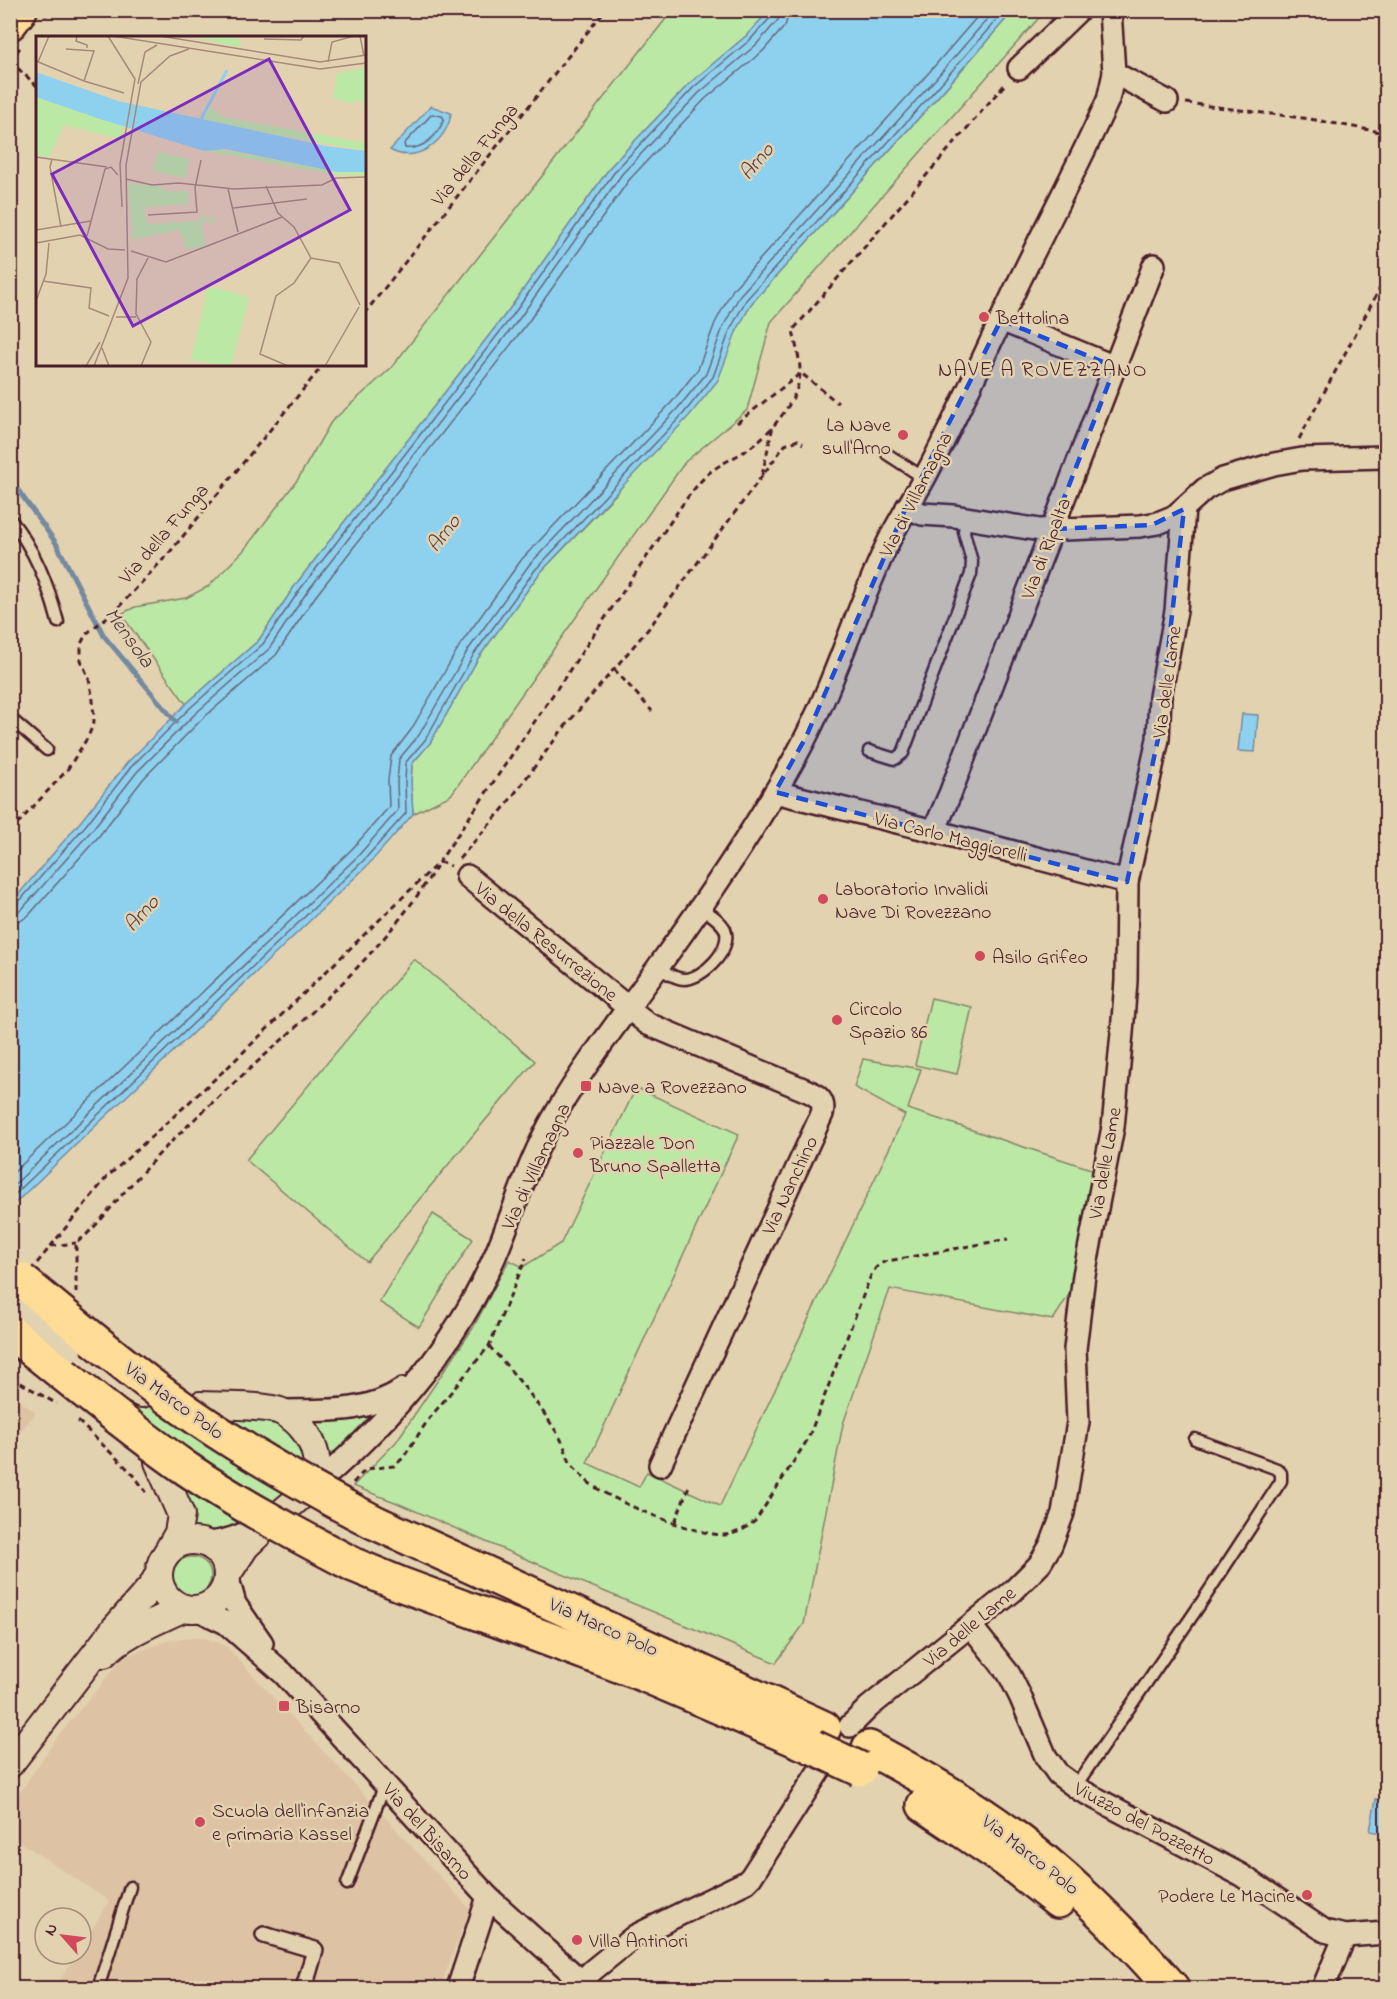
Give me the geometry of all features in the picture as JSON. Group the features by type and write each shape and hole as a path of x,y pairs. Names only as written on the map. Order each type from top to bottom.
{"main road":[{"path":"10,23 20,10"},
{"name":"Via Marco Polo","path":"20,1280 139,1376 220,1434 310,1488 374,1522 840,1747 1015,1867 1086,1926 1145,1989"},
{"name":"Via Marco Polo","path":"10,1332 187,1469 225,1494 354,1565 840,1747 946,1791 1033,1851 1106,1916 1172,1989"}],"street":[{"path":"1019,68 1079,10"},
{"name":"Via di Villamagna","path":"301,1496 360,1446 420,1378 447,1343 481,1286 553,1119 577,1080 700,907 775,792 806,736 834,675 886,547 924,478 1110,95 1114,73 1110,10"},
{"path":"1114,73 1167,100"},
{"name":"Via di Ripalta","path":"934,831 1154,265"},
{"path":"1000,320 1115,367"},
{"path":"907,507 922,514 966,518 1040,530 1152,525 1171,519 1205,489 1223,478 1302,459 1386,457"},
{"name":"Via delle Lame","path":"578,1985 634,1936 746,1882 869,1707 1013,1591 1039,1564 1051,1545 1063,1513 1078,1422 1075,1349 1084,1275 1113,1127 1126,981 1127,882 1158,739 1160,697 1176,611 1184,509"},
{"name":"Via Carlo Maggiorelli","path":"775,792 1127,882"},
{"name":"Via della Resurrezione","path":"459,871 628,1007"},
{"name":"Via Nanchino","path":"628,1007 648,1024 817,1095 823,1107 660,1465"},
{"path":"20,1280 68,1350 113,1394 134,1403"},
{"name":"Via di Villamagna","path":"281,1411 348,1409 382,1401 410,1384 447,1343"},
{"path":"201,1406 281,1411 299,1425 309,1439 316,1458 317,1472 301,1496"},
{"path":"14,1752 115,1628 148,1592 178,1533 181,1515 158,1462"},
{"path":"191,1608 174,1604 160,1586 162,1564 174,1546 184,1542 222,1542 259,1529"},
{"path":"226,1575 259,1529"},
{"path":"63,1694 112,1646 154,1622 212,1603 220,1596 225,1586 226,1575 223,1558 206,1543"},
{"name":"Via del Bisarno","path":"226,1575 238,1609 283,1673"},
{"name":"Via del Bisarno","path":"191,1608 226,1623 283,1673 488,1897 578,1985"},
{"name":"Viuzzo del Pozzetto","path":"971,1626 1009,1674 1046,1757 1058,1774 1075,1787 1241,1875 1325,1931 1346,1936 1386,1933"},
{"path":"458,1989 488,1897"},
{"path":"264,1935 315,1950 304,1989"},
{"path":"1323,1989 1346,1936"}],"lane":[{"path":"887,454 924,478"},
{"path":"869,751 896,759 903,753 971,574 972,562 964,532 966,518"},
{"path":"10,519 23,535 37,560 49,589 58,622"},
{"path":"10,718 47,750"},
{"path":"658,968 674,977 689,978 706,969 721,954 726,944 725,930 714,917 700,907"},
{"path":"1075,1787 1193,1615 1281,1481 1281,1473 1277,1469 1195,1439"},
{"path":"347,1884 385,1784"},
{"path":"98,1989 130,1887"}],"path":[{"name":"Via della Funga","path":"366,313 605,10"},
{"path":"10,61 36,85"},
{"path":"51,1246 76,1243 89,1233 141,1173 303,1020 375,948 405,912 682,505 706,475 751,447 773,426 794,400 801,373 793,330 1019,68"},
{"path":"1167,100 1287,116 1386,133"},
{"path":"1302,459 1297,448 1300,434 1386,277"},
{"name":"Via della Funga","path":"10,832 67,770 88,737 94,722 89,679 81,660 81,644 86,634 116,610 170,552 322,366"},
{"path":"801,373 838,403"},
{"path":"737,423 801,373"},
{"path":"762,477 773,426"},
{"path":"439,862 459,871 562,730 649,628 785,445 798,440 803,444"},
{"path":"614,669 652,711"},
{"path":"20,1280 107,1177 228,1067 439,862"},
{"path":"489,1346 513,1372 560,1438 571,1464 587,1482 622,1502 701,1532 726,1535 747,1528 756,1520 808,1439 871,1275 880,1263 1008,1239"},
{"path":"76,1243 76,1298"},
{"path":"10,1382 21,1383 64,1408"},
{"path":"73,1416 133,1474 153,1500"},
{"path":"675,1522 689,1486"}],"highlighted area":[{"path":"1001,320 1115,367 1052,529 1152,525 1184,509 1158,739 1127,882 775,792 806,737 904,512"}],"shaded area":[{"path":"11,1394 36,1413 10,1443"},
{"name":"Scuola dell'infanzia e primaria Kassel","path":"202,1637 225,1645 470,1909 440,1988 55,1988 69,1966 93,1966 93,1927 109,1901 11,1836 10,1807 58,1736 124,1657 169,1640"}],"green space":[{"path":"672,11 769,11 746,36 690,83 611,166 508,311 296,584 259,640 186,704 121,614 135,607 186,598 209,586 244,550 298,479 331,422 391,368"},
{"path":"1013,11 1045,11 771,322 747,410 685,462 451,795 413,814 412,764 430,743 479,657 539,574 617,493 736,332 751,304"},
{"path":"414,959 535,1061 367,1262 246,1160"},
{"path":"931,998 972,1007 957,1074 915,1065"},
{"path":"863,1059 921,1069 908,1109 1097,1171 1075,1285 1053,1320 890,1289 843,1424 804,1624 776,1663 353,1486 396,1442 473,1328 509,1260 523,1267 561,1243 636,1088 739,1134 587,1463 639,1487 647,1472 720,1506 905,1115 854,1087"},
{"path":"433,1214 473,1239 419,1327 379,1302"},
{"path":"128,1400 280,1420 310,1457 288,1497 220,1538 203,1532 187,1531 127,1403"},
{"path":"383,1407 324,1473 297,1415"},
{"path":"192,1557 199,1558 205,1563 210,1569 210,1583 205,1589 199,1594 192,1595 185,1594 179,1589 174,1583 173,1576 174,1569 179,1563 185,1558"}],"water":[{"name":"Arno","path":"769,11 1013,11 751,304 736,332 718,380 689,416 539,574 479,657 430,743 412,764 413,814 368,865 11,1207 11,903 127,763 186,704 259,640 296,584 508,311 611,166 690,83 746,36"},
{"path":"431,106 451,113 444,133 437,141 429,148 410,154 400,154 390,150"},
{"path":"1242,714 1258,715 1255,752 1238,751"},
{"path":"1376,1799 1386,1801 1386,1834 1370,1831"}],"waterway":[{"name":"Mensola","path":"10,479 56,543 104,636 176,722"}],"place":[{"name":"Bettolina","path":"984,317"},
{"name":"La Nave sull'Arno","path":"903,435"},
{"name":"Laboratorio Invalidi Nave Di Rovezzano","path":"823,899"},
{"name":"Asilo Grifeo","path":"980,956"},
{"name":"Circolo Spazio 86","path":"837,1020"},
{"name":"Nave a Rovezzano","path":"586,1086"},
{"name":"Piazzale Don Bruno Spalletta","path":"578,1153"},
{"name":"Bisarno","path":"284,1706"},
{"name":"Scuola dell'infanzia e primaria Kassel","path":"200,1822"},
{"name":"Podere Le Macine","path":"1307,1895"},
{"name":"Villa Antinori","path":"577,1940"}],"district":[{"name":"NAVE A ROVEZZANO","path":"1043,369"}]}
